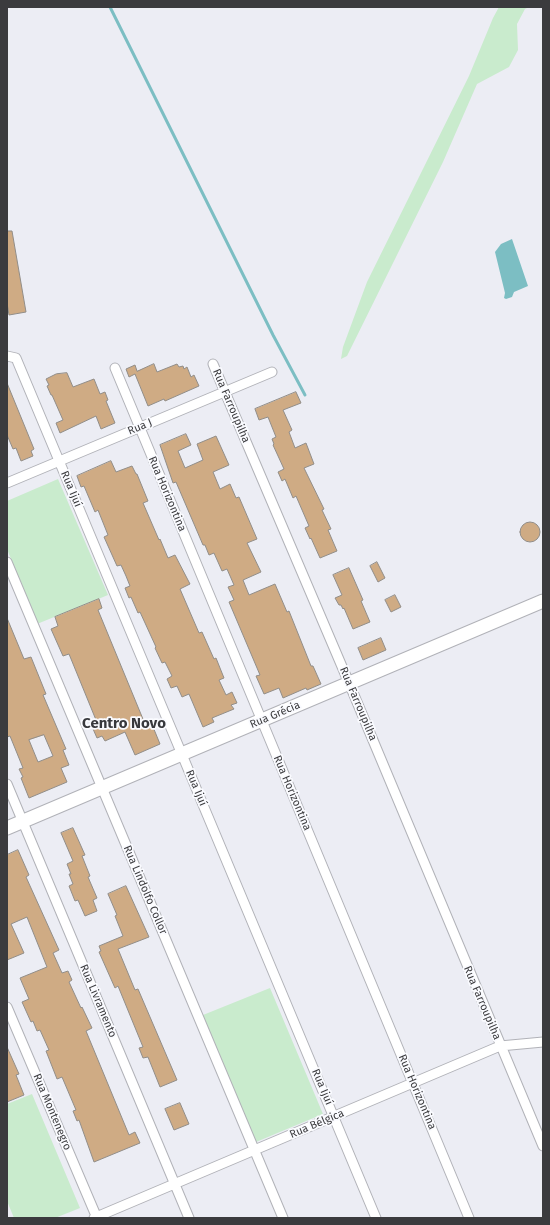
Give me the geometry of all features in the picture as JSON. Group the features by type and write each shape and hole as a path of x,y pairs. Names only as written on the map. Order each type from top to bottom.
{"main road":[{"name":"Rua Grécia","path":"7,828 543,601"}],"street":[{"name":"Rua Ijuí","path":"12,357 59,461 376,1218"},
{"name":"Rua Farroupilha","path":"213,364 349,683 543,1146"},
{"name":"Rua Horizontina","path":"115,368 469,1218"},
{"name":"Rua J","path":"7,483 272,372"},
{"name":"Rua Lindolfo Collor","path":"7,562 283,1218"},
{"name":"Rua Livramento","path":"7,784 189,1218"},
{"name":"Rua Montenegro","path":"7,1007 96,1218"},
{"name":"Rua Bélgica","path":"96,1218 500,1046 543,1042"}],"green space":[{"path":"499,7 529,7 525,9 517,24 518,50 509,67 477,84 443,162 347,356 341,359 343,347 367,282 469,76"},
{"path":"58,479 108,595 37,624 7,549 7,501"},
{"path":"270,988 323,1114 256,1142 203,1015"},
{"path":"32,1094 80,1208 55,1218 14,1218 7,1201 7,1104"}],"water":[{"path":"512,239 528,286 514,292 512,297 506,299 504,298 505,293 495,252 501,244"}],"building":[{"path":"7,231 12,231 26,312 9,315 7,303"},
{"path":"154,364 157,372 177,364 179,367 183,366 184,369 187,367 191,377 194,375 199,386 165,401 164,399 148,406 135,374 129,377 126,369 135,365 137,371"},
{"path":"67,373 73,387 94,379 100,394 105,392 108,400 106,401 115,423 101,429 96,416 60,433 56,423 63,420 47,386 49,385 46,379 56,374"},
{"path":"7,383 34,449 31,451 33,456 21,461 16,448 13,449 7,435"},
{"path":"296,392 301,403 283,410 292,430 289,432 295,448 306,443 314,464 304,468 324,509 322,510 331,529 328,530 337,551 320,558 305,528 309,526 296,496 293,498 285,479 282,481 278,472 284,469 273,445 272,439 276,437 268,417 259,420 255,409"},
{"path":"186,434 191,445 178,451 185,468 203,460 197,444 216,436 229,465 213,472 220,489 230,484 236,498 239,497 257,539 247,543 261,572 243,580 249,595 275,584 287,612 289,611 311,666 313,666 321,684 307,690 306,688 283,698 279,688 264,694 256,676 260,675 229,602 234,600 228,587 234,585 227,569 222,571 214,553 209,555 205,545 203,545 176,482 173,483 160,445"},
{"path":"111,461 116,472 132,466 137,474 148,501 143,503 159,540 160,539 168,558 175,555 190,584 180,589 199,633 202,632 214,659 216,658 224,678 219,680 226,695 232,692 237,703 231,705 234,709 212,718 214,722 203,727 189,694 182,697 177,686 171,688 167,679 172,676 165,662 162,663 140,612 138,613 131,597 129,598 125,588 130,586 121,565 117,566 104,537 108,535 98,510 95,512 84,486 81,487 77,476"},
{"path":"530,522 537,525 540,532 537,539 530,542 523,539 520,532 523,525"},
{"path":"377,562 385,578 378,582 370,566"},
{"path":"349,568 363,600 361,601 370,622 353,629 344,608 343,609 341,605 339,605 335,598 342,595 333,575"},
{"path":"395,595 401,607 391,612 385,600"},
{"path":"99,599 102,608 98,610 145,724 151,722 160,744 135,755 125,732 105,741 102,736 97,738 90,722 96,720 69,654 63,656 51,629 58,626 55,617"},
{"path":"7,618 24,659 31,657 46,694 43,695 66,749 63,750 69,765 61,768 67,782 29,798 19,769 23,768 10,736 7,737","holes":["44,735 53,756 38,762 29,740"]},
{"path":"381,638 386,650 363,660 358,648"},
{"path":"73,828 85,855 82,856 90,876 88,877 97,898 93,900 97,911 85,916 78,900 75,901 69,886 73,884 67,864 73,861 61,833"},
{"path":"18,850 29,875 26,877 59,950 53,953 62,973 68,971 72,980 69,982 92,1028 86,1031 129,1135 135,1132 140,1143 94,1162 79,1120 77,1121 73,1111 76,1110 62,1077 57,1079 46,1051 49,1050 40,1030 37,1031 33,1021 31,1022 22,1002 29,999 20,978 47,967 27,917 11,924 24,953 7,960 7,855"},
{"path":"126,886 149,937 118,949 135,990 138,989 177,1080 160,1087 148,1057 143,1058 139,1048 143,1047 118,986 115,988 99,952 101,951 99,946 123,936 115,916 117,915 108,894"},
{"path":"7,1047 19,1074 16,1075 24,1095 7,1102"},
{"path":"180,1103 189,1124 174,1130 165,1109"}],"waterway":[{"path":"110,7 273,335 305,395"}],"district":[{"name":"Centro Novo","path":"124,724"}]}
